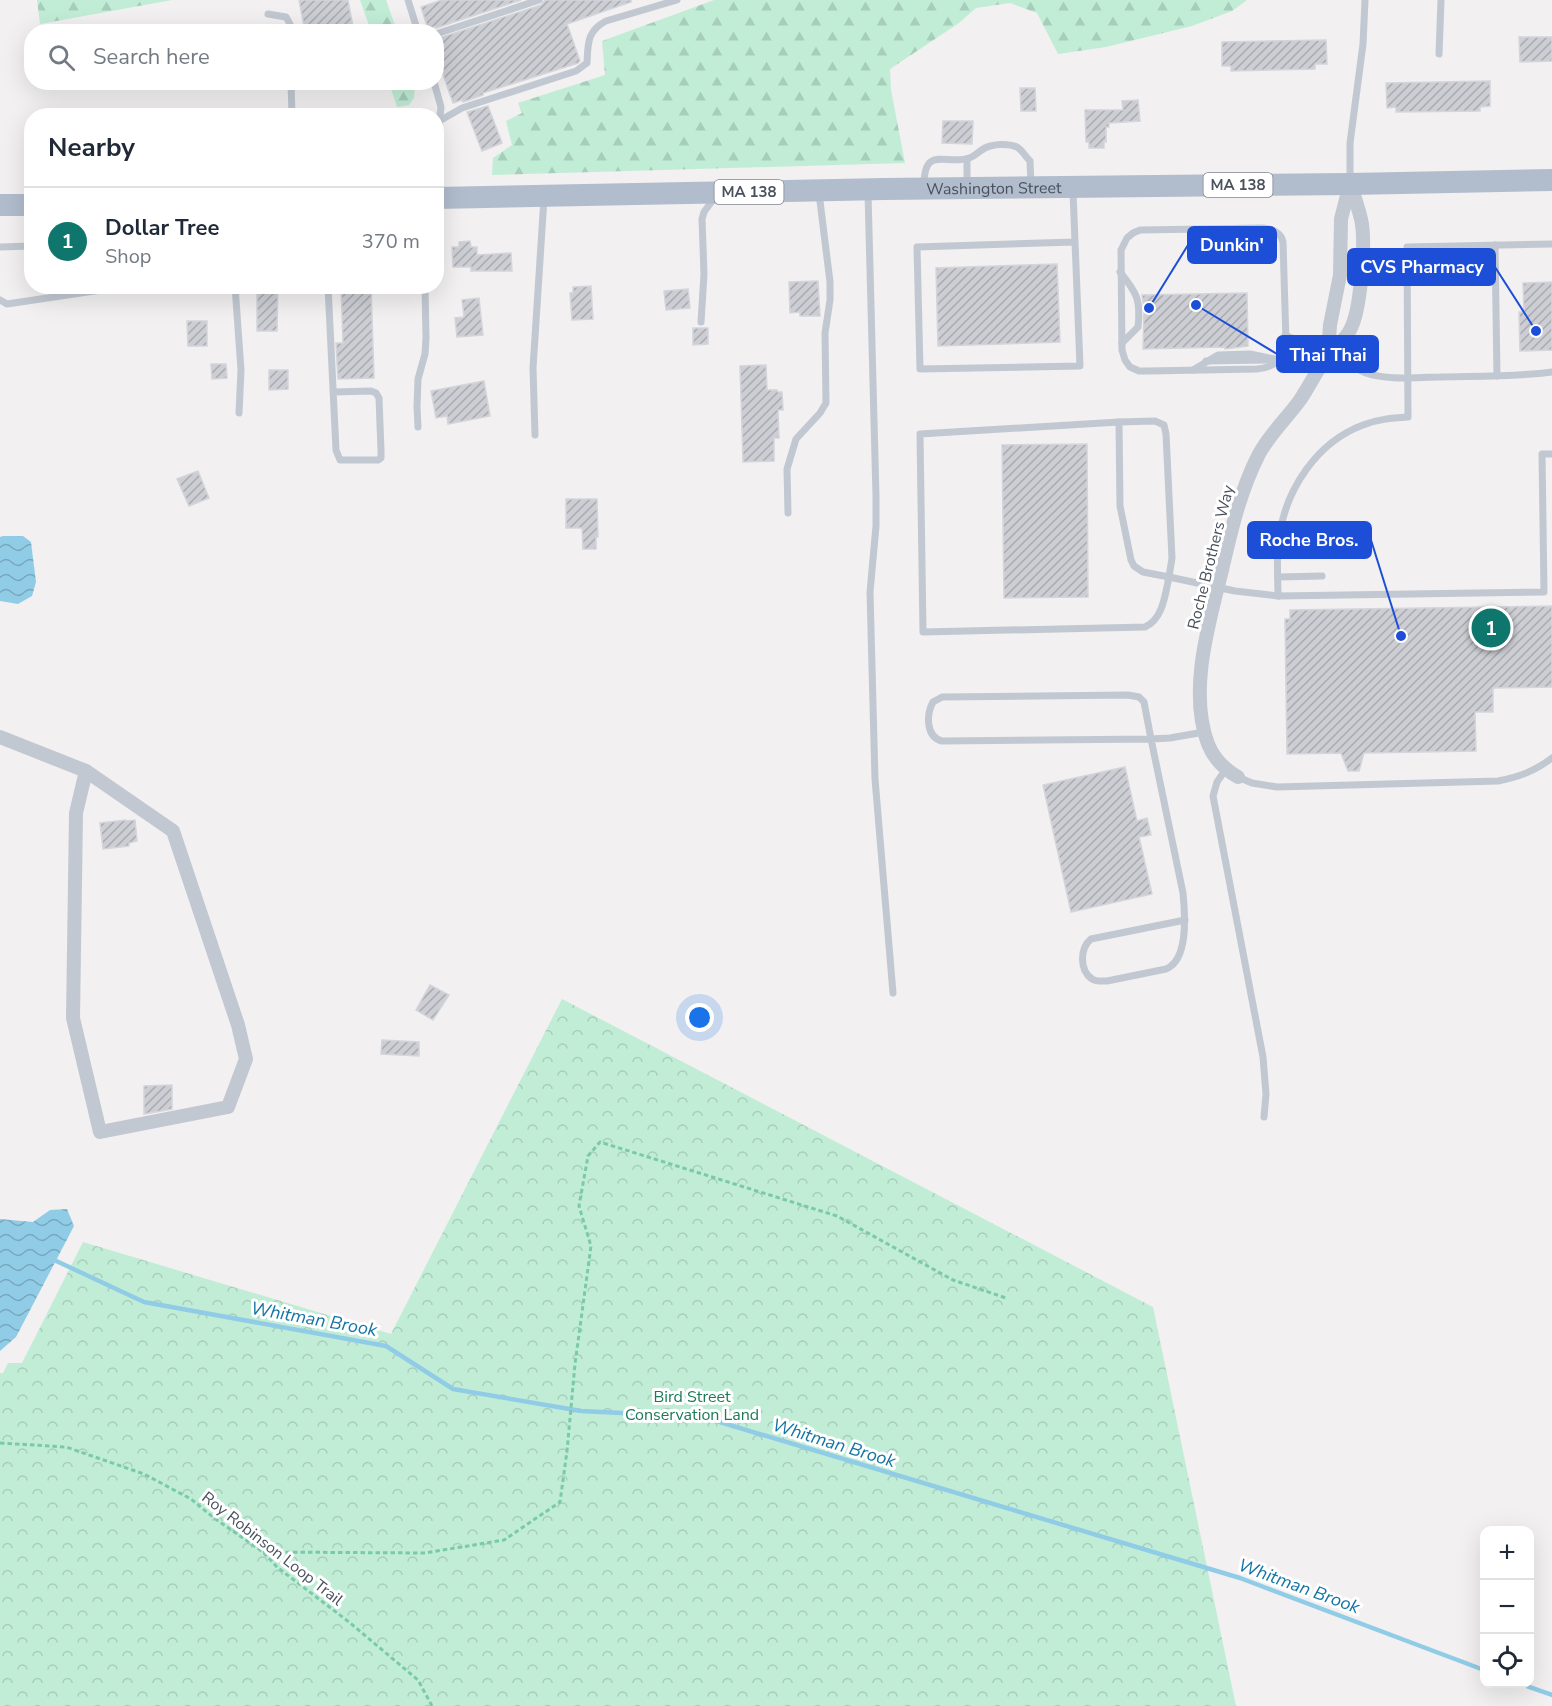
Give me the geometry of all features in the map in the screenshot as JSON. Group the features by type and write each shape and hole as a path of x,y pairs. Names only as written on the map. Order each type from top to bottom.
{"main road":[{"name":"Washington Street","path":"444,198 1552,180"},
{"path":"0,206 24,205"}],"street":[{"name":"Roche Brothers Way","path":"1328,356 1330,325 1340,276 1341,219 1350,184"},
{"name":"Roche Brothers Way","path":"1232,773 1215,758 1204,732 1201,709 1201,673 1205,643 1237,509 1254,465 1265,445 1299,401 1328,356 1350,331 1360,291 1362,220 1350,184"},
{"path":"0,737 86,771 173,831 238,1025 246,1059 228,1107 100,1132 73,1018 76,813 86,771"}],"lane":[{"path":"408,0 416,24"},
{"path":"444,31 539,0"},
{"path":"444,118 462,108 576,71 586,63 595,27 613,19 677,0"},
{"path":"1350,184 1350,143 1363,44 1365,0"},
{"path":"1439,54 1441,0"},
{"path":"268,14 286,17 290,24"},
{"path":"291,90 292,108"},
{"path":"436,90 441,108"},
{"path":"924,189 924,173 927,165 933,160 967,159 983,149 1007,145 1017,147 1030,160 1031,187"},
{"path":"967,159 967,188"},
{"path":"1073,188 1080,366 920,369 917,247 1075,242"},
{"path":"868,190 876,496 876,526 870,592 871,673 875,779 893,993"},
{"path":"788,513 787,469 796,439 826,403 825,333 830,282 819,191"},
{"path":"701,322 704,274 702,219 704,212 718,193"},
{"path":"535,435 533,368 544,196"},
{"path":"1271,229 1281,236 1283,242 1285,335 1285,349 1279,360 1272,366 1264,368 1148,371 1135,369 1125,360 1122,343 1120,272 1122,246 1127,238 1137,231 1271,229"},
{"path":"1278,596 1278,546 1284,513 1289,498 1304,472 1324,449 1351,429 1375,421 1408,417 1407,247 1552,244"},
{"path":"1495,245 1497,376"},
{"path":"0,247 24,246"},
{"path":"1120,272 1131,285 1138,299 1138,327 1122,343"},
{"path":"0,300 8,304 74,294"},
{"path":"236,294 241,370 239,414"},
{"path":"328,294 333,392 336,450 340,460 378,460 381,458 376,393 372,391 333,392"},
{"path":"418,427 418,379 426,338 425,294"},
{"path":"1285,335 1372,375 1385,377 1497,376 1552,372"},
{"path":"1193,370 1218,355 1250,354 1279,360"},
{"path":"1155,421 1162,423 1166,428 1172,558 1169,577 1160,611 1155,621 1145,627 923,632 920,434 1119,422 1155,421"},
{"path":"1119,422 1120,506 1134,566 1143,572 1260,595 1544,592 1542,454 1552,454"},
{"path":"1278,577 1322,576"},
{"path":"1185,920 1091,939 1082,952 1086,972 1092,979 1103,981 1171,967 1178,960 1183,939 1185,920 1183,893 1150,739 1146,705 1142,699 1132,695 942,697 933,702 929,715 930,733 942,741 1150,739 1204,732"},
{"path":"1264,1117 1266,1094 1263,1057 1213,796 1217,782 1232,773 1252,783 1277,787 1498,781 1519,777 1538,769 1552,758"}],"path":[{"path":"263,1552 425,1553 504,1540 560,1502 591,1246 579,1206 588,1156 600,1142 837,1216 953,1280 1006,1298"},
{"name":"Roy Robinson Loop Trail","path":"0,1443 66,1447 144,1474 191,1498 214,1518 263,1552 277,1567 350,1622 418,1680 432,1706"}],"green space":[{"path":"37,0 172,0 40,24"},
{"path":"360,0 386,0 395,24 369,24"},
{"path":"714,0 1247,0 1232,11 1192,26 1106,47 1058,54 1037,13 1010,3 976,8 959,23 890,69 891,90 905,163 492,175 493,158 512,145 506,121 522,113 518,103 605,75 602,41"},
{"path":"391,90 415,90 414,98 409,105 397,107"},
{"name":"Bird Street Conservation Land","path":"562,999 1153,1307 1236,1706 0,1706 0,1373 3,1373 8,1363 22,1363 83,1242 391,1334"}],"water":[{"path":"23,536 31,542 36,582 32,596 18,604 0,601 0,537"},
{"path":"67,1209 74,1226 16,1337 0,1351 0,1219 33,1222 50,1210"}],"building":[{"path":"299,0 348,0 352,24 304,24"},
{"path":"442,0 521,0 444,25 426,24 421,7"},
{"path":"545,0 631,0 631,2 567,24 580,61 578,63 483,93 483,95 463,102 462,100 453,103 444,78 444,36 541,5"},
{"path":"1519,37 1552,37 1552,61 1520,62"},
{"path":"1326,40 1327,64 1315,64 1315,69 1231,71 1231,66 1222,66 1222,42"},
{"path":"1490,81 1490,106 1480,107 1480,111 1396,112 1396,107 1387,108 1386,83"},
{"path":"1020,88 1035,88 1036,111 1021,111"},
{"path":"1138,100 1140,121 1109,123 1109,127 1106,127 1104,148 1089,148 1089,142 1086,142 1085,110 1123,110 1122,101"},
{"path":"488,106 502,143 482,151 467,112"},
{"path":"943,121 973,121 972,144 942,143"},
{"path":"470,241 471,247 477,247 477,255 511,253 512,271 471,271 471,267 453,267 452,247 459,247 459,242"},
{"path":"1057,264 1060,342 938,346 936,268"},
{"path":"818,281 820,316 800,316 800,312 790,313 789,282"},
{"path":"1552,282 1552,350 1520,351 1519,312 1524,312 1523,283"},
{"path":"591,286 593,319 572,320 570,293 573,293 573,287"},
{"path":"688,289 690,308 666,310 664,291"},
{"path":"1247,293 1248,346 1225,349 1225,347 1143,349 1142,295"},
{"path":"257,294 278,294 277,331 257,331"},
{"path":"341,294 371,294 374,378 338,379 336,343 343,343"},
{"path":"479,298 483,335 457,337 455,318 464,317 462,300"},
{"path":"187,321 207,321 207,346 188,346"},
{"path":"693,328 708,328 708,344 693,345"},
{"path":"211,364 226,364 227,378 212,379"},
{"path":"766,365 767,390 782,392 783,410 778,410 779,438 774,438 774,461 743,462 740,366"},
{"path":"269,370 288,370 288,389 269,390"},
{"path":"484,381 490,416 448,424 447,416 436,418 431,391"},
{"path":"1087,444 1088,597 1004,598 1002,445"},
{"path":"198,471 209,498 189,506 177,479"},
{"path":"566,499 597,499 596,549 583,549 582,528 566,528"},
{"path":"1552,606 1552,687 1493,688 1493,712 1475,712 1476,751 1364,753 1359,771 1348,771 1341,753 1287,754 1285,619 1290,619 1290,610"},
{"path":"1125,767 1137,821 1147,818 1151,835 1139,837 1152,894 1071,912 1043,785"},
{"path":"135,820 137,841 129,843 129,846 103,849 100,823"},
{"path":"430,985 449,995 433,1020 416,1010"},
{"path":"382,1040 419,1042 419,1056 381,1054"},
{"path":"172,1085 172,1109 144,1114 144,1086"}],"waterway":[{"name":"Whitman Brook","path":"52,1259 144,1302 386,1346 453,1389 581,1411 703,1417 1240,1578 1480,1668"},
{"name":"Whitman Brook","path":"1532,1688 1552,1695"}],"place":[{"name":"Thai Thai","path":"1196,305"},
{"name":"Dunkin'","path":"1149,308"},
{"name":"CVS Pharmacy","path":"1536,331"},
{"name":"Dollar Tree","path":"1491,628"},
{"name":"Roche Bros.","path":"1401,636"}]}
